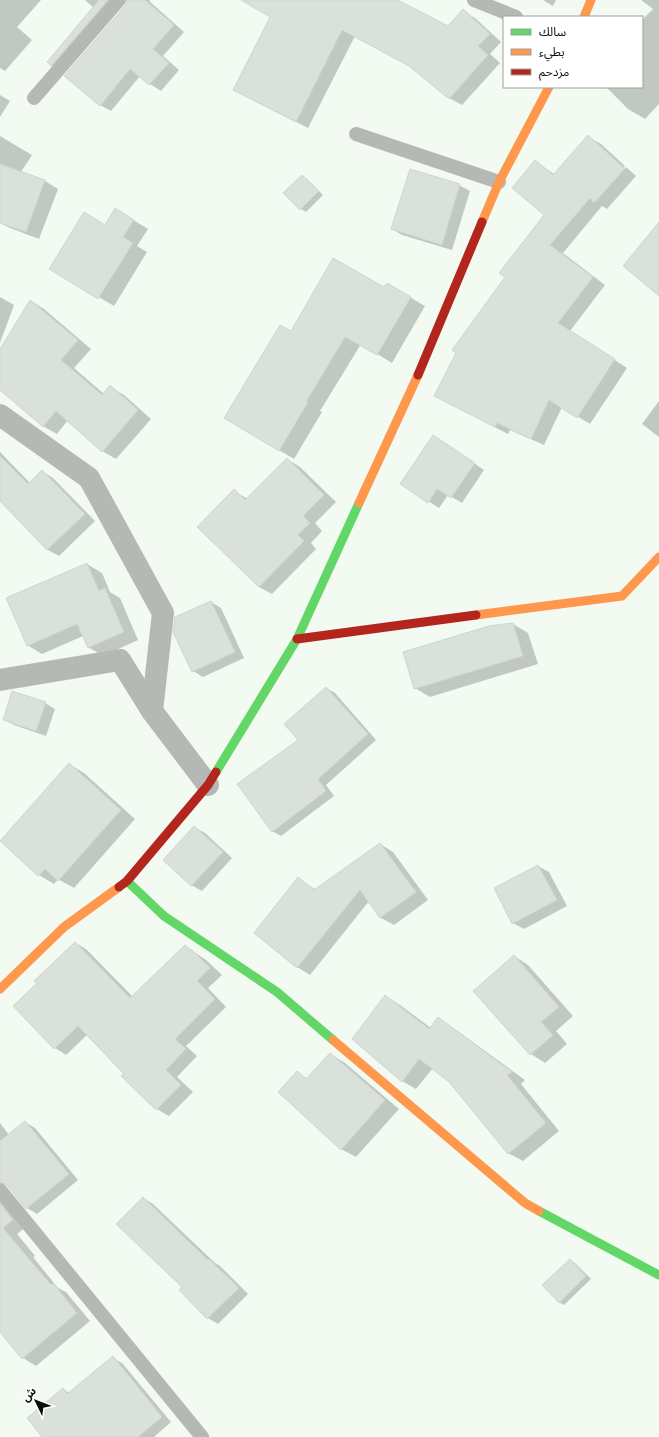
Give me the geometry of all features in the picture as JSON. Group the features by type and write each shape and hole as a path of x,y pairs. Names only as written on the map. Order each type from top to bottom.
{"street":[{"path":"584,16 591,0"},
{"path":"0,989 64,927 127,881 208,785 296,638 426,357 499,182 548,88"},
{"path":"0,415 89,478 163,612 152,711"},
{"path":"296,638 622,596 659,558"},
{"path":"0,680 120,660 152,711 208,785"},
{"path":"127,881 164,916 277,992 525,1203 659,1275"}],"lane":[{"path":"34,98 119,0"},
{"path":"474,0 514,16"},
{"path":"356,134 499,182"},
{"path":"0,1190 202,1437"}],"building":[{"path":"99,0 108,0 51,66 47,62"},
{"path":"127,0 145,0 174,25 153,49 169,63 149,85 130,69 100,106 64,76 125,6"},
{"path":"241,0 398,0 448,26 463,9 490,34 478,46 488,55 449,99 409,66 342,30 296,122 233,90 270,17"},
{"path":"588,135 624,168 594,202 590,198 550,245 593,277 558,323 615,359 577,418 549,400 531,439 497,423 495,427 434,396 456,353 452,350 505,277 499,273 544,215 512,188 535,160 553,175"},
{"path":"0,164 45,180 26,232 0,223"},
{"path":"410,169 460,184 442,245 391,229"},
{"path":"302,175 319,191 300,210 283,193"},
{"path":"115,208 134,220 123,237 133,243 98,299 49,269 84,212 105,225"},
{"path":"659,222 659,296 623,266"},
{"path":"333,258 384,287 387,283 411,297 377,355 345,337 279,451 224,418 280,325 291,331"},
{"path":"30,300 78,340 61,360 102,395 110,385 138,410 102,452 56,411 43,427 0,390 0,349"},
{"path":"433,435 475,463 451,498 437,489 428,503 400,484"},
{"path":"0,456 28,484 42,470 85,514 47,550 0,501"},
{"path":"287,458 324,495 303,516 310,523 298,535 304,541 259,587 197,527 234,489 245,500"},
{"path":"87,563 99,591 105,588 124,632 88,648 77,624 27,646 6,598"},
{"path":"211,601 235,652 192,672 173,632 175,617"},
{"path":"513,623 523,656 414,689 403,652 489,626"},
{"path":"326,687 368,734 318,779 326,791 272,832 237,784 298,740 284,724"},
{"path":"12,691 46,702 36,731 3,720"},
{"path":"69,763 121,810 58,881 45,869 38,876 0,841"},
{"path":"194,826 223,852 191,886 163,860"},
{"path":"380,843 416,892 380,918 360,890 297,968 254,933 298,877 314,890"},
{"path":"538,865 557,900 512,924 494,888"},
{"path":"75,942 130,998 185,945 210,968 197,981 215,999 175,1039 186,1049 166,1070 181,1085 156,1110 121,1076 124,1074 78,1026 54,1049 13,1006 37,983 34,981"},
{"path":"514,955 559,1007 541,1022 553,1035 530,1055 473,991"},
{"path":"385,995 429,1029 438,1017 512,1072 507,1075 546,1123 508,1154 449,1082 419,1059 402,1082 352,1039"},
{"path":"330,1053 385,1100 341,1150 278,1092 297,1071 306,1079"},
{"path":"25,1121 69,1174 26,1209 7,1185 0,1182 0,1141"},
{"path":"143,1197 239,1288 207,1319 179,1290 182,1287 116,1224"},
{"path":"0,1203 13,1220 3,1228 51,1285 53,1283 77,1313 22,1359 0,1332"},
{"path":"570,1259 586,1276 559,1303 542,1285"},
{"path":"113,1356 162,1417 138,1437 42,1437 27,1418 63,1388 67,1394"}],"traffic: fast":[{"path":"216,772 297,639 359,503"},
{"path":"127,881 164,916 277,992 333,1040"},
{"path":"539,1211 659,1275"}],"traffic: slow":[{"path":"584,16 591,0"},
{"path":"482,222 499,182 548,88"},
{"path":"359,503 418,375"},
{"path":"476,615 622,596 659,557"},
{"path":"0,989 64,927 119,887"},
{"path":"333,1040 525,1203 539,1211"}],"traffic: jam":[{"path":"418,375 482,222"},
{"path":"297,639 476,615"},
{"path":"119,887 127,881 208,785 216,772"}]}
